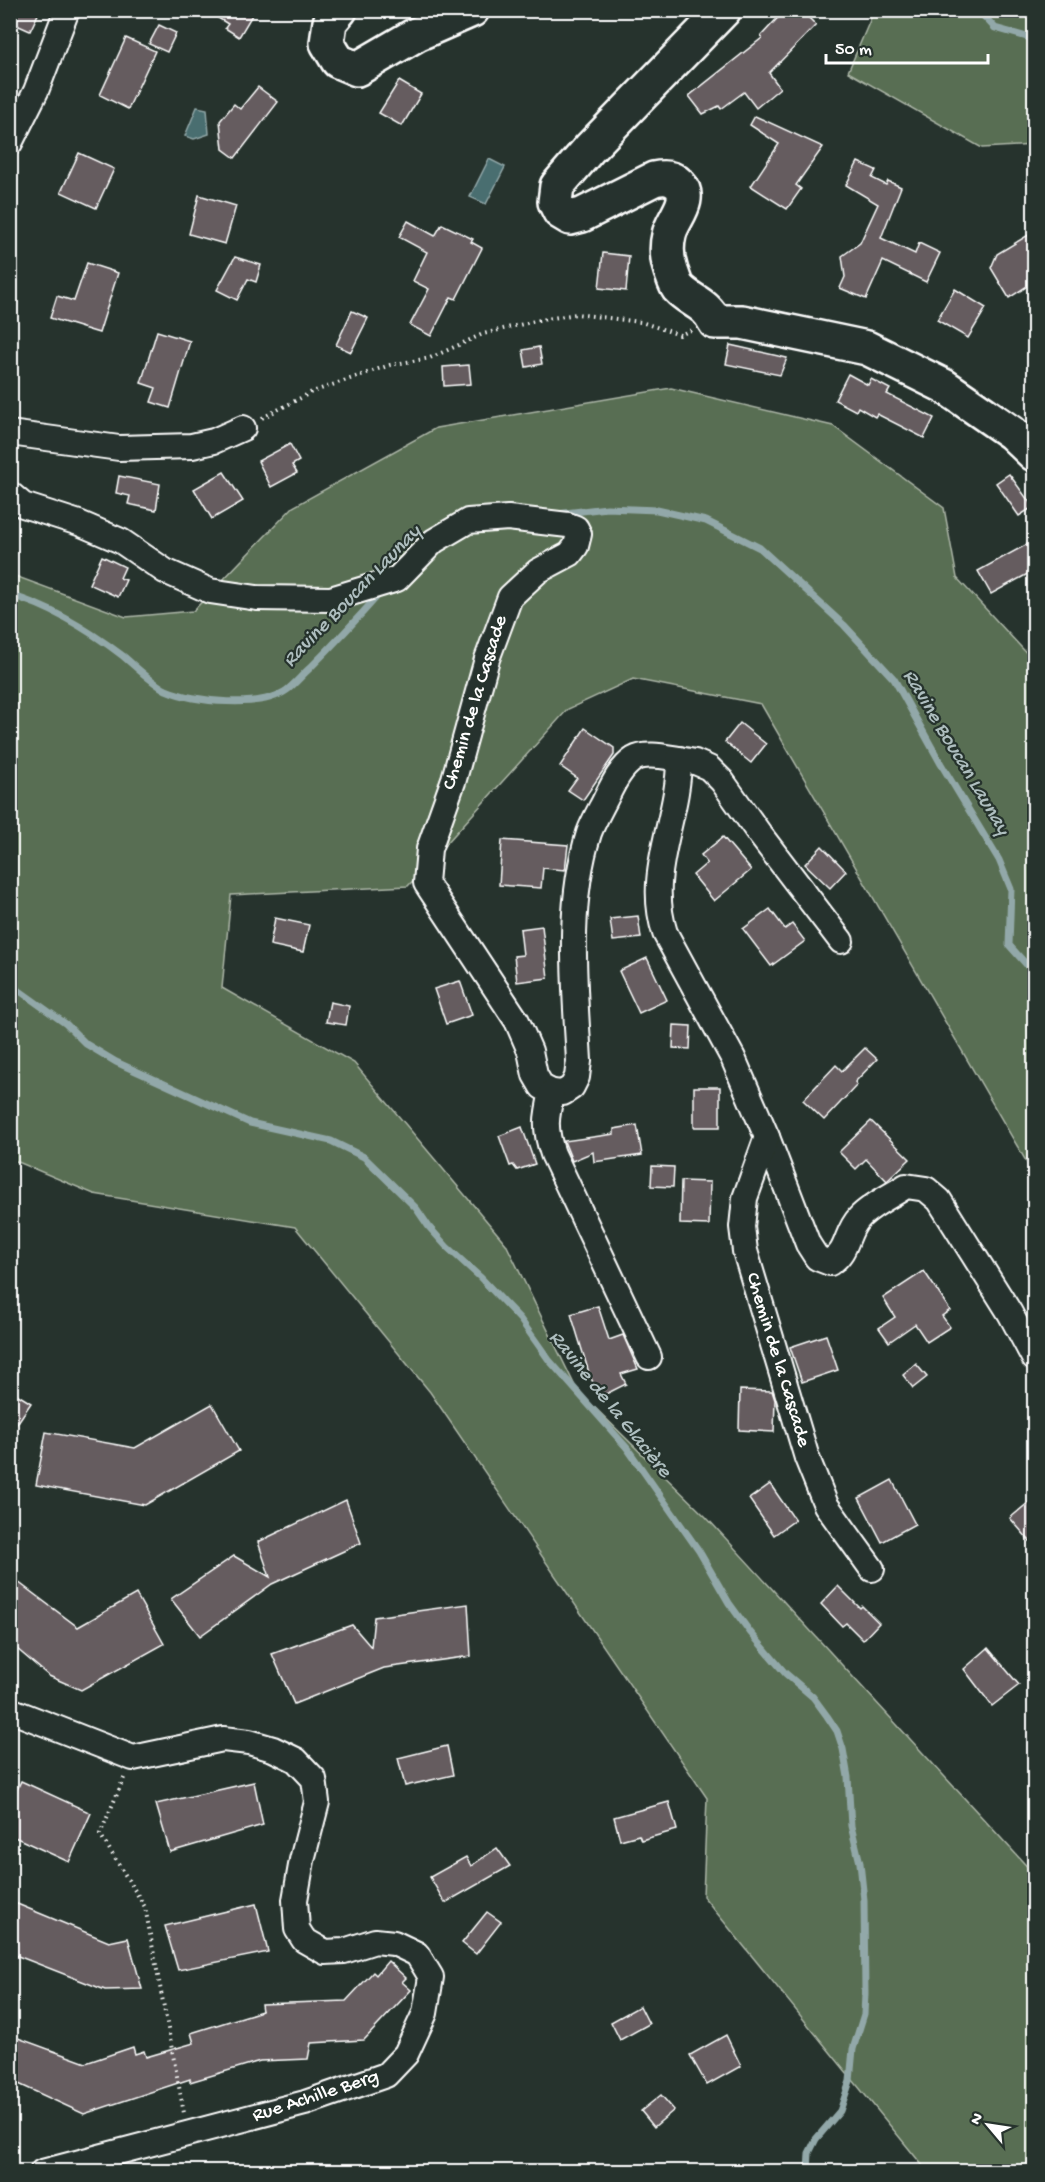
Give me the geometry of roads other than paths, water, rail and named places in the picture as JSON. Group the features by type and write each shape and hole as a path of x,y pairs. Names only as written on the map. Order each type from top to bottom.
{"main road":[{"path":"340,10 330,22 327,43 338,61 357,69 417,34 472,10"},
{"path":"724,10 590,148 557,186 555,202 560,212 570,218 582,215 654,179 666,177 676,182 682,188 685,201 669,232 667,255 678,287 709,310 715,322 742,322 867,348 944,386 1012,434 1035,454"}],"street":[{"path":"10,143 36,92 67,10"},
{"path":"10,433 119,448 182,446 214,441 243,428"},
{"name":"Chemin de la Cascade","path":"10,494 24,505 79,523 121,541 165,571 210,591 257,598 331,599 398,579 434,541 468,521 508,518 568,525 576,528 579,534 576,546 570,554 538,571 510,597 487,659 454,779 429,849 426,883 517,1022 530,1051 535,1075 542,1087 552,1092"},
{"path":"649,1357 546,1136 546,1118 552,1092 563,1093 572,1087 577,1077 579,1061 573,964 580,870 590,831 616,778 635,758 655,755 695,762 710,768 723,781 761,836 841,941"},
{"path":"679,759 676,797 660,864 657,894 660,916 665,933 733,1058 767,1137 808,1244 817,1258 830,1263 839,1257 846,1246 850,1230 861,1216 906,1186 926,1189 939,1200 1010,1313 1035,1358"},
{"name":"Chemin de la Cascade","path":"767,1137 745,1198 742,1227 745,1251 807,1458 826,1505 872,1569"},
{"name":"Rue Achille Berg","path":"10,1710 133,1758 223,1739 249,1742 273,1749 297,1760 314,1779 317,1803 302,1860 295,1900 297,1929 304,1940 325,1952 344,1951 375,1941 394,1943 417,1954 432,1977 426,2013 406,2054 386,2075 305,2103 42,2172"}],"water":[{"path":"197,107 207,109 209,134 194,139 185,136"},
{"path":"489,159 505,167 486,204 470,197"}],"waterway":[{"path":"978,10 995,28 1034,39"},
{"name":"Ravine Boucan Launay","path":"557,514 607,508 657,510 706,521 760,548 844,625 894,679 941,764 999,860 1011,889 1009,945 1034,973"},
{"name":"Ravine Boucan Launay","path":"10,595 41,606 83,628 166,690 193,698 245,702 261,700 287,690 329,649 382,591"},
{"name":"Ravine de la Glacière","path":"10,984 66,1024 86,1044 116,1062 250,1123 331,1141 364,1157 416,1208 447,1247 480,1277 520,1319 549,1360 627,1448 699,1551 729,1603 750,1632 785,1673 813,1697 827,1716 837,1731 843,1749 848,1777 851,1826 860,1863 864,1900 865,1994 864,2014 853,2049 850,2081 840,2111 816,2139 809,2153 808,2172"}]}
